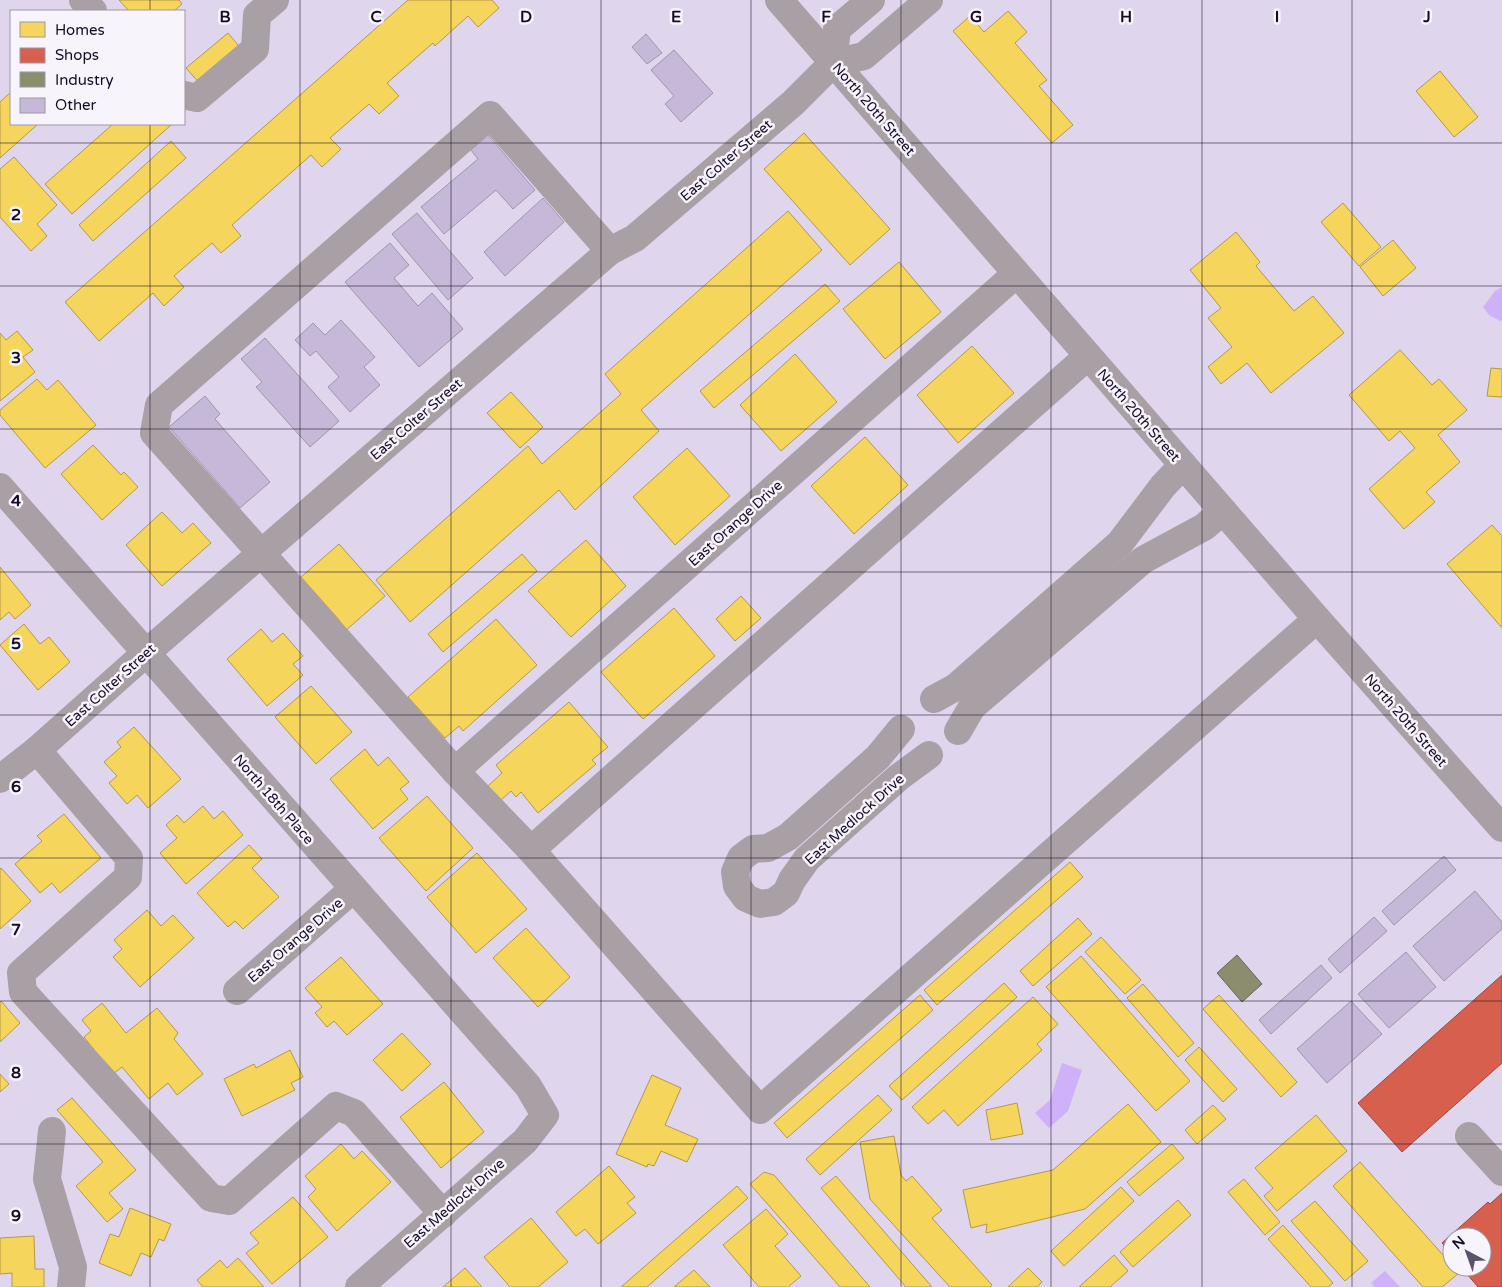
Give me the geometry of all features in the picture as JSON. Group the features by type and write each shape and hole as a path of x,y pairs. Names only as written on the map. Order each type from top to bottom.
{"street":[{"path":"83,0 92,10"},
{"path":"185,94 197,98 255,49 257,15 275,0"},
{"name":"North 20th Street","path":"779,0 1304,602 1316,619 1502,828"},
{"path":"871,0 837,29 833,63 864,56 929,0"},
{"name":"East Colter Street","path":"0,779 37,750 146,652 610,250 636,238 793,103 833,63"},
{"path":"610,250 490,115 159,405 154,433 454,771 531,850 760,1110 1316,619"},
{"name":"East Orange Drive","path":"454,771 1016,274"},
{"path":"531,850 1088,356"},
{"name":"East Medlock Drive","path":"1183,465 1163,486 1120,543 956,687 934,699 918,701 911,706 906,713 901,729 878,757 788,837 768,848 753,850 741,858 736,872 737,886 746,898 760,904 774,902 780,898 786,893 792,880 807,859 899,777 929,755 941,753 949,748 972,707 1143,560 1204,527 1223,511"},
{"name":"North 18th Place","path":"0,487 352,889 528,1086 545,1115"},
{"path":"934,699 950,706 958,722 958,731"},
{"path":"901,729 908,745 914,751 929,755"},
{"path":"37,750 129,858 128,877 21,973 23,992 211,1198 229,1201 336,1106 354,1113 442,1214"},
{"name":"East Orange Drive","path":"236,991 352,889"},
{"name":"East Medlock Drive","path":"359,1287 525,1141 545,1115"},
{"path":"52,1131 47,1179 73,1267 72,1287"},
{"path":"1469,1136 1502,1172"}],"shaded area":[{"path":"1502,287 1502,320 1500,321 1489,315 1483,307 1495,291"},
{"path":"1062,1063 1082,1070 1068,1111 1049,1128 1035,1113 1050,1100"},
{"path":"1385,1271 1400,1287 1375,1287 1371,1283"}],"building: Homes":[{"path":"119,0 179,0 182,4 175,10 128,10"},
{"path":"408,0 492,0 499,8 478,27 468,16 435,46 433,43 387,83 399,96 379,114 369,104 330,138 341,149 322,167 311,155 232,225 241,236 221,253 212,243 174,276 184,287 164,306 153,293 99,341 65,302"},
{"path":"1008,11 1027,32 1015,43 1047,80 1039,86 1073,125 1052,143 953,31 970,16 984,32"},
{"path":"228,33 243,51 202,86 186,68"},
{"path":"1440,71 1478,117 1454,137 1416,91"},
{"path":"10,93 10,125 37,125 0,158 0,102"},
{"path":"112,125 171,125 72,214 45,184"},
{"path":"804,133 890,229 850,265 764,169"},
{"path":"171,141 186,158 93,241 79,225"},
{"path":"14,157 57,205 37,224 47,236 31,251 0,217 0,169"},
{"path":"1343,203 1381,247 1359,266 1321,222"},
{"path":"788,211 822,250 641,410 659,431 575,510 559,490 410,622 376,580 528,446 542,464 621,394 605,374"},
{"path":"1236,232 1260,262 1256,266 1294,311 1313,296 1344,333 1271,393 1247,363 1221,384 1208,367 1232,347 1208,318 1221,308 1190,270"},
{"path":"1393,240 1416,268 1383,296 1360,267"},
{"path":"899,262 941,312 885,359 843,309"},
{"path":"825,284 840,301 714,408 700,391"},
{"path":"17,331 33,350 23,357 35,372 0,401 0,333 6,340"},
{"path":"972,346 1014,393 958,443 917,395"},
{"path":"1400,350 1432,385 1439,379 1467,410 1438,435 1460,462 1426,492 1435,502 1404,529 1369,489 1415,448 1400,431 1389,441 1349,395"},
{"path":"795,354 837,402 781,451 740,405"},
{"path":"1491,368 1502,369 1502,397 1487,396"},
{"path":"37,379 47,390 58,380 96,425 45,468 0,415 0,410"},
{"path":"511,392 543,427 520,448 487,413"},
{"path":"865,437 908,485 854,534 811,486"},
{"path":"93,445 121,475 124,472 138,487 102,520 61,474"},
{"path":"687,448 730,496 675,545 633,497"},
{"path":"162,512 182,533 193,523 211,543 162,586 126,545"},
{"path":"1492,525 1502,536 1502,628 1447,564"},
{"path":"586,540 626,586 571,637 528,591"},
{"path":"339,544 385,596 344,632 335,623 340,621 301,577"},
{"path":"522,554 537,571 443,652 428,634"},
{"path":"0,567 31,605 15,619 9,612 0,620"},
{"path":"741,596 761,618 735,641 716,619"},
{"path":"674,608 715,656 643,719 601,672"},
{"path":"496,619 537,665 463,731 459,726 445,738 408,697"},
{"path":"24,624 40,644 49,637 70,662 38,690 0,645"},
{"path":"261,629 272,642 283,633 303,656 293,664 303,675 267,706 227,659"},
{"path":"311,686 352,732 316,764 275,717"},
{"path":"569,702 608,747 592,760 596,764 538,813 521,792 516,797 511,791 501,800 488,786 502,773 496,765"},
{"path":"134,727 181,779 148,808 137,795 127,804 109,783 117,776 104,762 121,747 117,742"},
{"path":"365,749 378,766 388,757 409,782 400,789 408,799 373,829 330,779"},
{"path":"427,796 473,848 426,891 379,838"},
{"path":"203,806 214,819 223,811 243,835 186,884 160,853 177,838 166,825 177,815 184,823"},
{"path":"64,814 101,858 60,893 52,883 40,893 15,864 42,841 37,836"},
{"path":"249,845 262,859 252,868 279,897 243,929 235,921 228,927 197,893"},
{"path":"477,853 527,909 476,953 427,897"},
{"path":"1070,862 1083,877 937,1005 924,990"},
{"path":"0,869 31,901 0,929"},
{"path":"147,910 161,926 173,915 194,938 140,987 113,957 122,949 114,940"},
{"path":"1078,918 1092,934 1033,986 1020,971"},
{"path":"526,928 570,977 538,1007 493,958"},
{"path":"1101,937 1141,980 1125,994 1085,952"},
{"path":"1081,956 1190,1081 1156,1111 1046,987"},
{"path":"341,957 383,1004 347,1035 334,1021 327,1027 315,1013 322,1007 305,988"},
{"path":"1004,983 1017,997 902,1100 889,1086"},
{"path":"1143,984 1194,1043 1178,1057 1127,998"},
{"path":"920,995 933,1010 787,1138 774,1123"},
{"path":"1219,995 1297,1082 1281,1097 1203,1009"},
{"path":"1033,997 1058,1024 1037,1044 1042,1050 958,1126 944,1110 928,1124 912,1107"},
{"path":"0,1002 20,1023 0,1042"},
{"path":"102,1003 126,1033 157,1008 178,1033 174,1039 203,1074 177,1095 168,1083 149,1099 122,1067 113,1074 84,1037 91,1031 82,1020"},
{"path":"402,1033 431,1064 402,1091 373,1060"},
{"path":"1199,1047 1237,1089 1223,1102 1185,1060"},
{"path":"290,1050 303,1077 291,1083 295,1090 242,1116 224,1079 254,1064 256,1068"},
{"path":"0,1074 9,1084 0,1092"},
{"path":"652,1075 681,1088 665,1125 698,1139 687,1162 661,1151 654,1166 648,1164 647,1167 616,1154"},
{"path":"444,1082 484,1132 441,1168 400,1117"},
{"path":"878,1095 892,1110 820,1175 806,1159"},
{"path":"72,1098 136,1170 109,1193 123,1209 107,1222 76,1186 103,1162 57,1110"},
{"path":"1017,1103 1023,1134 991,1140 986,1110"},
{"path":"1128,1104 1161,1142 1085,1209 986,1233 987,1224 971,1228 963,1190 1053,1170"},
{"path":"1213,1105 1226,1119 1197,1144 1185,1130"},
{"path":"1316,1115 1347,1151 1277,1211 1264,1196 1273,1188 1255,1168"},
{"path":"894,1136 901,1175 906,1181 912,1176 942,1210 932,1218 992,1285 990,1287 950,1287 870,1199 860,1142"},
{"path":"341,1144 354,1159 362,1151 391,1182 337,1231 308,1197 316,1189 305,1176"},
{"path":"1172,1144 1184,1158 1139,1196 1127,1182"},
{"path":"1360,1162 1442,1254 1442,1277 1454,1277 1442,1287 1423,1287 1333,1186"},
{"path":"609,1166 635,1197 627,1203 636,1213 598,1244 585,1229 576,1236 556,1212"},
{"path":"764,1172 774,1175 870,1287 840,1287 750,1184"},
{"path":"836,1176 932,1287 906,1287 821,1188"},
{"path":"1244,1179 1280,1222 1265,1235 1228,1192"},
{"path":"737,1186 748,1198 647,1287 621,1287"},
{"path":"1121,1187 1134,1201 1064,1266 1051,1251"},
{"path":"293,1197 328,1237 272,1284 246,1253 259,1243 250,1233"},
{"path":"1178,1200 1191,1215 1133,1267 1120,1252"},
{"path":"1315,1201 1368,1261 1345,1281 1291,1221"},
{"path":"130,1208 171,1224 164,1241 159,1239 151,1257 141,1253 131,1276 99,1263 110,1234 119,1237"},
{"path":"766,1209 788,1234 775,1246 801,1276 788,1287 759,1287 723,1245"},
{"path":"531,1218 568,1262 538,1287 510,1287 484,1257"},
{"path":"1283,1225 1333,1283 1328,1287 1311,1287 1268,1239"},
{"path":"34,1236 35,1269 44,1269 44,1287 12,1287 12,1273 0,1274 0,1238"},
{"path":"1114,1255 1128,1271 1110,1287 1079,1287"},
{"path":"238,1258 264,1287 203,1287 197,1280 220,1260 227,1268"},
{"path":"465,1268 482,1287 443,1287"},
{"path":"1028,1268 1042,1282 1037,1287 1008,1287"},
{"path":"694,1270 710,1287 674,1287"}],"building: Shops":[{"path":"1502,975 1502,1063 1402,1152 1358,1103"},
{"path":"1502,1193 1502,1287 1478,1287 1470,1277 1492,1277 1492,1227 1460,1227 1488,1202 1490,1204"}],"building: Industry":[{"path":"1237,955 1262,984 1242,1002 1217,973"}],"building: Other":[{"path":"646,34 662,53 647,64 632,47"},
{"path":"674,50 713,93 681,122 665,104 674,96 651,70"},
{"path":"488,135 535,190 513,209 496,190 444,234 421,207 478,159 471,150"},
{"path":"543,198 564,222 505,276 484,252"},
{"path":"417,213 473,278 448,300 392,234"},
{"path":"390,243 409,265 394,278 418,306 432,293 463,329 419,367 345,282"},
{"path":"341,320 375,357 364,367 380,385 350,412 328,387 339,377 316,351 310,356 295,340 313,323 325,335"},
{"path":"265,338 339,421 310,447 256,387 262,382 241,359"},
{"path":"205,396 220,414 215,419 270,482 240,508 169,427"},
{"path":"1444,856 1456,870 1394,925 1382,911"},
{"path":"1475,891 1502,922 1502,929 1444,981 1413,946"},
{"path":"1374,917 1387,931 1340,973 1328,959"},
{"path":"1406,952 1436,987 1389,1028 1358,994"},
{"path":"1321,965 1332,978 1271,1034 1259,1020"},
{"path":"1351,1001 1382,1034 1327,1083 1297,1049"}]}
